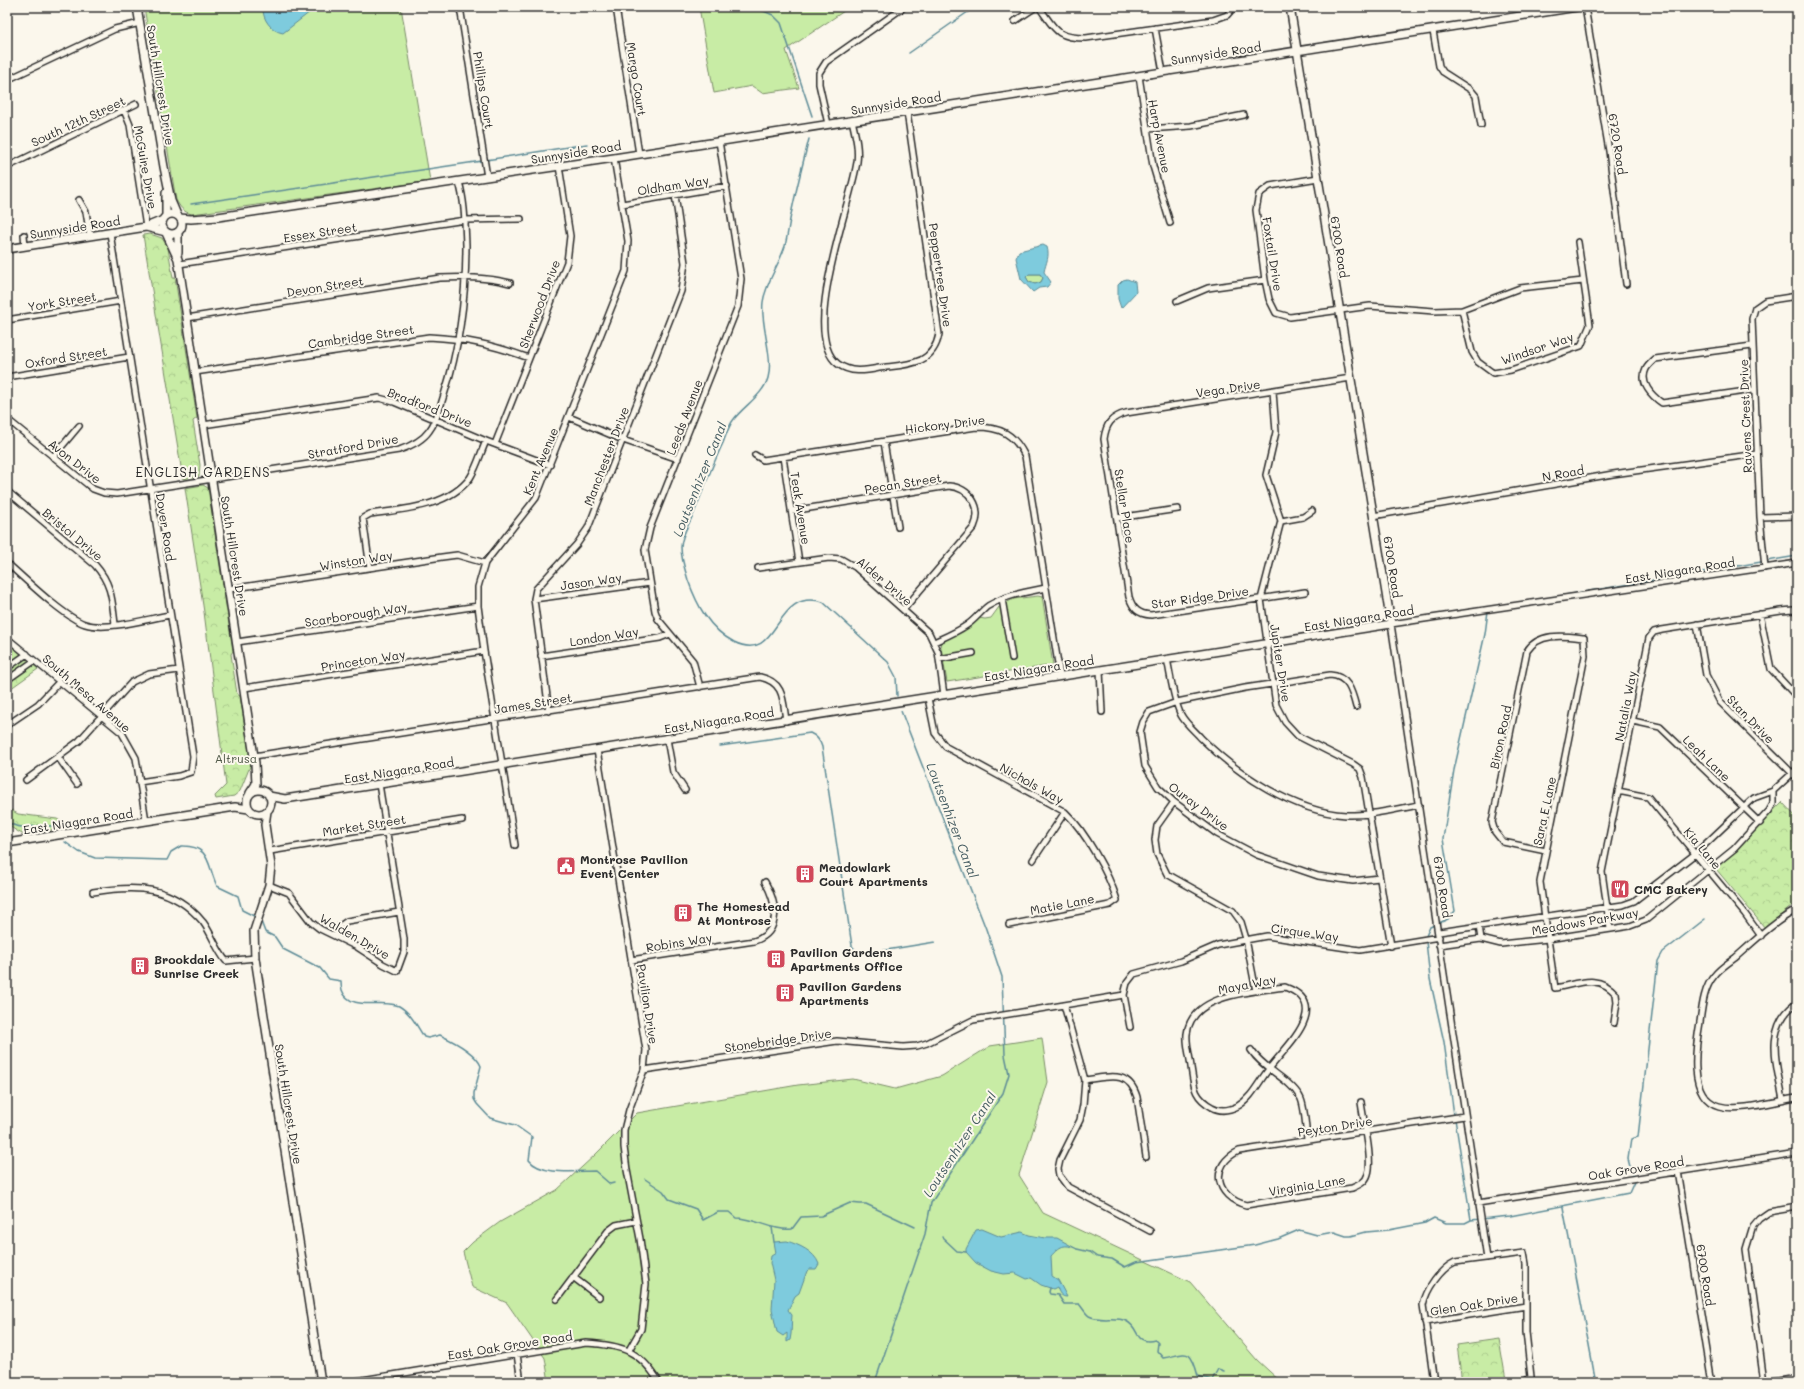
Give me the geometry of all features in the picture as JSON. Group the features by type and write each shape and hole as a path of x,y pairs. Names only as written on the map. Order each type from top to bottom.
{"street":[{"name":"South Hillcrest Drive","path":"137,7 164,167"},
{"name":"Phillips Court","path":"460,7 487,177"},
{"name":"Margo Court","path":"616,7 639,154"},
{"path":"828,124 819,84 819,73 826,62 904,7"},
{"path":"1015,21 1036,7"},
{"path":"1039,7 1059,34 1069,38 1086,38 1212,20 1227,15 1234,7"},
{"name":"6700 Road","path":"1290,7 1391,624 1439,935 1439,944 1464,1116 1487,1258"},
{"name":"Sunnyside Road","path":"178,216 191,219 218,217 459,182 1577,7"},
{"name":"6720 Road","path":"1585,7 1609,151 1626,284"},
{"path":"7,80 115,29 140,23"},
{"path":"1155,28 1163,72"},
{"path":"1433,30 1439,66 1443,72 1471,90 1476,96 1481,125"},
{"name":"Harp Avenue","path":"1139,76 1153,166 1170,223"},
{"name":"South 12th Street","path":"7,167 136,104"},
{"name":"McGuire Drive","path":"124,110 130,126 146,227"},
{"name":"Peppertree Drive","path":"852,120 857,149 857,165 838,239 823,313 826,344 832,358 838,364 848,369 864,371 915,363 926,358 933,349 940,334 907,112"},
{"path":"1148,129 1191,126 1244,115"},
{"name":"Leeds Avenue","path":"700,687 697,669 693,661 658,619 650,583 646,550 647,538 738,306 741,292 738,257 719,141"},
{"name":"Kent Avenue","path":"515,845 484,651 478,606 478,587 485,563 536,498 626,271 628,241 614,158"},
{"name":"Sherwood Drive","path":"495,444 567,262 570,248 570,236 559,166"},
{"path":"164,167 171,201 182,223 178,262"},
{"path":"164,167 165,218 162,227 166,232 178,262"},
{"name":"Foxtail Drive","path":"1318,178 1270,186 1259,194 1256,210 1265,280 1270,299 1276,313 1290,317 1339,310"},
{"name":"Stratford Drive","path":"212,480 399,450 415,444 424,437 436,419 453,366 460,338 466,277 465,220 459,182"},
{"name":"Oldham Way","path":"622,204 727,186"},
{"name":"Manchester Drive","path":"534,599 536,589 577,544 588,528 681,291 685,263 675,195"},
{"path":"78,200 86,212 90,236"},
{"path":"165,218 172,214 178,216"},
{"name":"Sunnyside Road","path":"180,231 192,224 218,217"},
{"name":"Sunnyside Road","path":"7,249 146,227 165,218"},
{"name":"Essex Street","path":"178,262 465,220 521,220"},
{"name":"Sunnyside Road","path":"146,227 166,232"},
{"path":"166,232 173,234 180,231"},
{"name":"Dover Road","path":"110,233 178,670 193,756 191,772 179,776 139,782"},
{"path":"24,235 25,246"},
{"name":"Windsor Way","path":"1462,310 1472,352 1478,362 1493,373 1511,370 1581,346 1590,325 1578,242"},
{"name":"South Hillcrest Drive","path":"178,262 254,759 256,784 250,794"},
{"name":"Devon Street","path":"186,318 440,278 466,277 494,279 510,283"},
{"path":"1177,301 1208,288 1265,280"},
{"path":"1339,310 1370,306 1434,311 1462,310 1520,288 1584,281"},
{"name":"Ravens Crest Drive","path":"1765,568 1760,517 1753,390 1752,319 1755,308 1765,301 1797,296"},
{"name":"York Street","path":"7,320 121,301"},
{"name":"Cambridge Street","path":"195,372 429,337 460,338 492,345 529,358"},
{"path":"1752,346 1655,359 1645,369 1645,382 1651,395 1662,403 1753,390"},
{"name":"Oxford Street","path":"7,377 129,357"},
{"name":"Vega Drive","path":"1111,421 1116,416 1126,413 1351,378"},
{"path":"1273,391 1276,432 1266,475 1281,521 1303,517 1312,511"},
{"name":"Bradford Drive","path":"203,425 379,398 394,402 486,441 550,465"},
{"path":"569,417 623,440 678,460"},
{"name":"Avon Drive","path":"7,419 93,489 104,493 117,494 212,480"},
{"name":"Stellar Place","path":"1111,421 1106,427 1104,439 1129,597"},
{"path":"53,457 79,426"},
{"name":"Hickory Drive","path":"755,456 763,460 987,427 998,428 1013,437 1025,456 1060,676"},
{"path":"370,568 363,518 370,514 429,504 458,488 470,478 486,441"},
{"path":"884,442 898,527"},
{"name":"N Road","path":"1373,516 1613,474 1757,454"},
{"name":"Teak Avenue","path":"783,457 799,562"},
{"name":"Pecan Street","path":"791,511 949,486 958,487 964,490 973,498 978,513 974,527 904,609"},
{"name":"Bristol Drive","path":"7,491 95,565 105,576 110,589 115,624"},
{"path":"1117,518 1178,509"},
{"path":"1760,517 1797,516"},
{"name":"Jupiter Drive","path":"1281,521 1261,598 1266,643 1276,705 1285,722 1298,736 1360,769 1370,813 1379,878 1391,946"},
{"name":"Winston Way","path":"229,589 457,555 485,563"},
{"name":"Alder Drive","path":"758,568 829,558 841,558 855,567 904,609 929,633 934,642 939,659 944,695"},
{"path":"7,563 72,618 85,624 99,626 170,615"},
{"name":"East Niagara Road","path":"268,795 286,799 786,721 1266,643 1797,563"},
{"name":"Jason Way","path":"534,599 650,583"},
{"path":"934,642 966,626 979,616 986,607 1002,599 1014,594 1046,588"},
{"name":"Star Ridge Drive","path":"1129,597 1131,604 1136,611 1142,614 1151,615 1305,592"},
{"path":"534,599 549,711"},
{"path":"1002,599 1012,658"},
{"name":"Scarborough Way","path":"237,642 478,606"},
{"name":"Natalia Way","path":"1610,929 1602,872 1649,638 1654,632 1662,630 1760,614 1793,610 1797,612"},
{"path":"1760,614 1771,669 1797,697"},
{"name":"Stan Drive","path":"1697,624 1706,675 1720,702 1797,778"},
{"name":"London Way","path":"541,656 660,638 670,634"},
{"name":"Biron Road","path":"1546,851 1503,842 1495,832 1492,822 1527,651 1532,644 1545,638 1564,636 1584,638"},
{"name":"South Mesa Avenue","path":"7,638 122,734 130,745 136,758 146,821"},
{"name":"Sara E Lane","path":"1584,638 1585,656 1540,882 1555,988 1594,980 1610,987 1616,994 1617,1002 1614,1023"},
{"name":"Princeton Way","path":"244,688 484,651"},
{"path":"7,668 27,654"},
{"path":"939,659 973,654"},
{"path":"1167,659 1181,715 1220,757 1250,779 1285,798 1322,810 1346,815 1370,813 1419,805"},
{"path":"7,680 34,661"},
{"path":"26,780 79,741 132,682 149,674 178,670"},
{"path":"1100,670 1102,712"},
{"name":"Ouray Drive","path":"1356,707 1352,691 1345,680 1337,676 1272,683 1177,702 1149,712 1143,722 1140,732 1146,766 1158,787 1174,802 1217,834 1257,855 1318,876 1353,881 1379,878"},
{"name":"James Street","path":"254,759 760,678 770,679 777,685 782,694 786,721"},
{"path":"7,725 38,704 59,682"},
{"name":"Nichols Way","path":"928,698 935,733 946,747 1065,812 1074,821 1113,887 1117,900"},
{"name":"Leah Lane","path":"1632,721 1660,727 1760,823"},
{"path":"667,739 673,772 685,790"},
{"name":"Pavilion Drive","path":"597,750 646,1050 644,1070 629,1110 624,1135 627,1170 646,1284 641,1329 629,1350"},
{"path":"58,757 77,784"},
{"name":"South Hillcrest Drive","path":"254,759 259,779 268,795"},
{"name":"Meadows Parkway","path":"1439,935 1479,926 1627,904 1638,899 1695,854 1754,798 1773,791 1797,769"},
{"path":"336,936 340,926 347,921 398,912 379,784"},
{"path":"259,790 268,795 271,803 268,810 262,814 252,812 246,802 250,794 259,790"},
{"name":"Kia Lane","path":"1618,791 1648,797 1745,914 1760,936"},
{"name":"Meadows Parkway","path":"1439,944 1481,939 1501,944 1548,939 1638,924 1646,920 1734,849 1760,823 1772,808 1773,791"},
{"name":"East Niagara Road","path":"223,809 236,804 250,794"},
{"name":"East Niagara Road","path":"268,810 286,799"},
{"path":"1174,802 1157,826 1155,840 1156,854 1167,874 1233,911 1241,922 1246,939 1256,991"},
{"name":"East Niagara Road","path":"7,843 223,809 240,807 252,812"},
{"name":"South Hillcrest Drive","path":"268,810 265,821 272,866 269,885 254,931 255,958 321,1382"},
{"name":"South Hillcrest Drive","path":"252,812 266,831"},
{"path":"1033,860 1065,812"},
{"name":"Market Street","path":"270,851 386,831 462,820"},
{"name":"Robins Way","path":"631,960 765,938 771,931 774,922 771,893 765,882"},
{"name":"Walden Drive","path":"269,885 289,893 311,922 320,930 336,936 382,964 397,971 404,952 398,912"},
{"path":"93,892 135,887 163,893 176,898 202,922 219,953 226,961 255,958"},
{"name":"Matie Lane","path":"1009,925 1110,905 1117,900"},
{"path":"1797,910 1760,936 1714,975 1707,987 1695,1052 1695,1071 1699,1085 1706,1098 1717,1106 1732,1108 1797,1098"},
{"path":"1479,926 1481,939"},
{"name":"Cirque Way","path":"1124,995 1127,983 1134,974 1181,961 1218,945 1246,939 1267,936 1360,950 1391,946 1439,935"},
{"name":"Maya Way","path":"1285,987 1298,992 1305,1002 1307,1013 1304,1025 1269,1069 1251,1094 1239,1105 1227,1110 1215,1109 1201,1102 1194,1086 1186,1035 1189,1024 1195,1014 1217,999 1285,987"},
{"path":"1124,995 1130,1027"},
{"name":"Stonebridge Drive","path":"644,1070 837,1041 903,1047 917,1046 927,1043 973,1020 1124,995"},
{"path":"1783,1100 1774,1040 1778,1023 1787,1009 1797,1003"},
{"path":"1064,1005 1085,1080 1080,1120 1060,1160 1058,1169 1059,1174 1068,1187 1150,1231"},
{"path":"1251,1050 1258,1060 1291,1086 1301,1097 1307,1140"},
{"path":"1085,1080 1113,1076 1123,1078 1134,1087 1146,1157"},
{"path":"1361,1102 1365,1131"},
{"name":"Peyton Drive","path":"1220,1172 1230,1155 1239,1151 1464,1116"},
{"name":"Virginia Lane","path":"1220,1172 1222,1188 1226,1195 1234,1202 1246,1205 1352,1188 1362,1183 1368,1175 1370,1165 1365,1131"},
{"name":"Oak Grove Road","path":"1478,1203 1797,1153"},
{"name":"6700 Road","path":"1678,1171 1712,1382"},
{"path":"1764,1382 1746,1249 1753,1226 1759,1219 1769,1212 1797,1207"},
{"path":"557,1299 608,1231 616,1225 636,1221"},
{"path":"1434,1382 1423,1305 1425,1296 1446,1266 1455,1262 1524,1253 1526,1264 1526,1332 1531,1377 1524,1382"},
{"path":"573,1277 599,1297"},
{"name":"Glen Oak Drive","path":"1425,1322 1526,1306"},
{"name":"East Oak Grove Road","path":"350,1382 364,1381 586,1343 609,1344 629,1350 652,1370 658,1382"},
{"path":"517,1354 521,1382"},
{"path":"1767,1382 1797,1377"}],"green space":[{"path":"144,7 401,7 430,181 192,214 184,211 176,200"},
{"path":"699,7 850,7 786,50 799,88 762,93 752,86 714,93"},
{"path":"150,234 162,238 168,248 173,278 175,278 197,418 193,421 200,465 199,476 183,479 143,235"},
{"path":"1029,274 1040,274 1043,278 1041,282 1035,284 1029,282 1026,277"},
{"name":"Altrusa","path":"203,485 208,488 233,651 231,654 237,694 240,696 251,764 240,791 234,796 216,799 215,796 226,785 204,612 185,488"},
{"path":"1038,596 1042,597 1053,665 947,682 940,642 979,618 991,618 999,607 1013,599"},
{"path":"7,642 38,669 7,691"},
{"path":"1782,802 1797,818 1797,902 1765,928 1716,869"},
{"path":"7,808 18,814 57,819 71,827 22,834 7,825"},
{"path":"1042,1038 1048,1082 1019,1175 1043,1213 1190,1282 1257,1360 1281,1382 549,1382 545,1358 507,1303 472,1287 463,1252 473,1242 500,1222 557,1190 637,1113 798,1085 853,1079 895,1089 942,1076 990,1046"},
{"path":"1499,1339 1506,1380 1490,1382 1462,1382 1457,1345"}],"water":[{"path":"263,7 312,7 310,12 283,33 275,30 268,24 264,16"},
{"path":"1043,245 1047,247 1048,257 1044,272 1051,282 1047,287 1039,288 1033,292 1021,279 1016,258 1019,251","holes":["1029,274 1040,274 1043,278 1041,282 1035,284 1029,282 1026,277"]},
{"path":"1127,279 1135,282 1136,292 1121,308 1118,299 1118,285 1123,280"},
{"path":"982,1229 1001,1237 1022,1232 1045,1238 1057,1238 1077,1249 1069,1246 1062,1246 1051,1256 1052,1276 1058,1280 1067,1297 1060,1294 1057,1287 1053,1289 1041,1285 1031,1278 1027,1279 1015,1273 1004,1274 991,1271 976,1263 966,1252 966,1249 976,1230"},
{"path":"787,1241 810,1252 817,1259 819,1264 816,1269 809,1269 807,1271 799,1293 795,1296 788,1310 792,1315 791,1337 787,1342 787,1333 783,1336 777,1332 772,1309 774,1280 770,1263 771,1256 776,1253 774,1242"}],"waterway":[{"name":"Loutsenhizer Canal","path":"754,7 773,15 781,23 812,116"},
{"path":"909,53 975,7"},
{"name":"Loutsenhizer Canal","path":"809,139 785,246 767,287 763,302 763,321 769,360 768,378 762,390 738,414 729,427 684,534 681,543 683,564 695,598 705,616 725,637 734,642 749,646 761,643 794,605 806,600 823,602 888,662 896,677 897,696"},
{"path":"486,160 587,144"},
{"path":"191,204 482,161"},
{"path":"1488,608 1797,556"},
{"path":"1425,938 1430,927 1448,919 1455,911 1443,839 1454,770 1485,634 1488,611"},
{"name":"Loutsenhizer Canal","path":"875,1382 925,1234 931,1203 1003,1093 1009,1074 1005,1055 1002,977 986,929 901,711"},
{"path":"720,746 810,733 816,737 822,747 852,946 856,951 868,953 935,942"},
{"path":"7,822 20,827 56,827"},
{"path":"65,842 79,852 95,858 167,860 171,852 181,846 198,849 206,858 217,886 238,896 242,910 256,917"},
{"path":"260,919 265,932 275,937 283,949 320,968 329,979 341,981 342,990 346,997 352,1001 368,1004 384,1003 399,1006 410,1016 424,1037 428,1038 440,1035 451,1040 474,1056 481,1066 474,1093 474,1099 490,1118 515,1125 532,1137 529,1160 535,1165 550,1171 595,1171 610,1184 614,1183"},
{"path":"1077,1249 1090,1252 1097,1257 1112,1259 1125,1267 1136,1262 1255,1245 1278,1239 1299,1230 1317,1235 1334,1232 1351,1236 1366,1232 1389,1230 1425,1223 1434,1218 1446,1223 1465,1223 1471,1220 1510,1216 1629,1193 1634,1182 1628,1159 1631,1139 1638,1137 1658,961 1663,952 1705,919"},
{"path":"1426,941 1430,979 1444,1042 1454,1115"},
{"path":"1455,1119 1471,1220"},
{"path":"645,1179 663,1191 669,1199 696,1209 703,1220 718,1212 729,1212 736,1218 750,1220 778,1228 792,1229 801,1217 821,1216 850,1203 866,1204 915,1227"},
{"path":"1563,1207 1596,1382"},
{"path":"772,1227 774,1242"},
{"path":"942,1237 957,1251 966,1252"},
{"path":"1050,1288 1050,1294 1058,1295 1064,1304 1079,1304 1086,1313 1093,1318 1117,1319 1131,1324 1140,1338 1148,1341 1155,1340 1158,1343 1157,1351 1163,1358 1183,1354 1190,1356 1193,1360 1198,1376 1212,1380 1218,1369 1224,1371"}],"place":[{"name":"Montrose Pavilion Event Center","path":"566,866"},
{"name":"Meadowlark Court Apartments","path":"805,874"},
{"name":"CMC Bakery","path":"1620,889"},
{"name":"The Homestead At Montrose","path":"683,913"},
{"name":"Pavilion Gardens Apartments Office","path":"776,959"},
{"name":"Brookdale Sunrise Creek","path":"140,966"},
{"name":"Pavilion Gardens Apartments","path":"785,993"}],"district":[{"name":"ENGLISH GARDENS","path":"203,471"}]}
